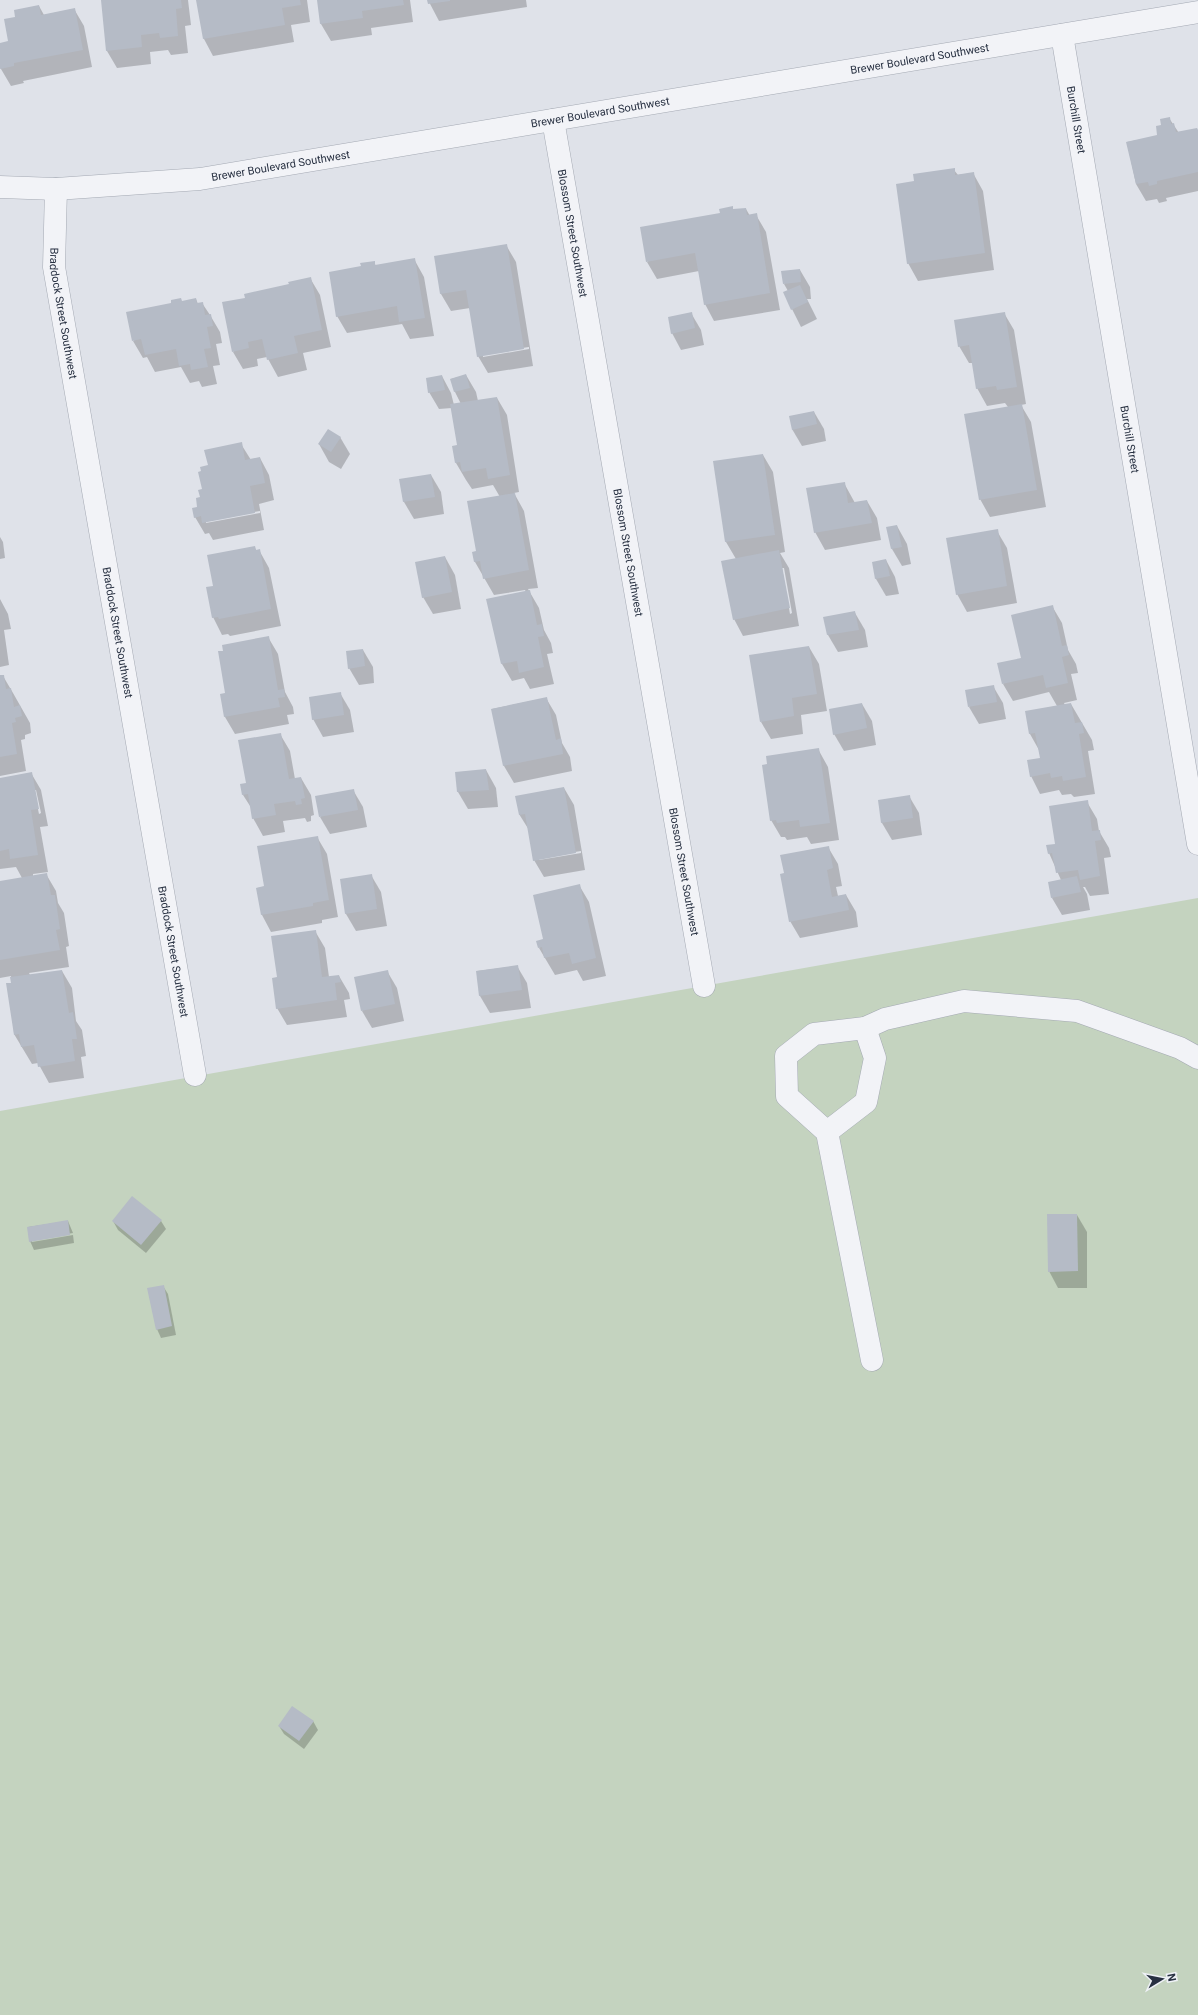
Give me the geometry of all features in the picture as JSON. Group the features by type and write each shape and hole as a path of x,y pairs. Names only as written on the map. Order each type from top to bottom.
{"street":[{"name":"Brewer Boulevard Southwest","path":"0,187 56,189 200,179 1198,12"},
{"name":"Burchill Street","path":"1062,35 1198,844"},
{"name":"Blossom Street Southwest","path":"553,120 704,986"},
{"name":"Braddock Street Southwest","path":"56,189 54,267 195,1075"},
{"path":"872,1360 827,1132 787,1096 786,1056 814,1034 865,1028 885,1019 964,1001 1077,1011 1180,1048 1198,1058"},
{"path":"827,1132 866,1102 875,1058 865,1028"}],"green space":[{"path":"1198,898 1198,2015 0,2015 0,1111"}],"building":[{"path":"101,0 181,0 182,8 176,9 178,36 160,38 159,33 141,35 142,47 106,51"},
{"path":"196,0 300,0 301,5 282,8 285,25 203,39"},
{"path":"317,0 403,0 404,5 362,11 363,18 320,24"},
{"path":"427,0 450,0 450,1 428,4"},
{"path":"39,5 41,15 75,8 83,50 14,63 14,66 0,69 0,43 8,41 4,19 15,17 14,10"},
{"path":"1170,117 1171,124 1174,123 1176,132 1197,128 1198,172 1157,181 1157,184 1149,186 1148,182 1136,184 1126,142 1157,135 1156,126 1161,125 1160,119"},
{"path":"955,168 955,175 974,172 985,253 907,264 896,184 914,181 913,174"},
{"path":"733,206 733,209 746,208 747,215 757,213 770,293 704,305 695,253 646,262 640,227 720,213 719,209"},
{"path":"507,244 524,349 477,357 466,290 440,294 434,256"},
{"path":"415,258 425,318 399,322 397,306 336,317 329,272 361,266 360,263 375,261 375,265"},
{"path":"800,269 801,282 783,284 781,271"},
{"path":"311,277 322,330 294,336 298,353 267,360 262,339 248,342 249,348 232,352 222,302 245,298 244,294 289,284 288,282"},
{"path":"800,285 808,302 791,310 783,292"},
{"path":"181,298 182,301 196,298 197,303 203,302 205,315 211,314 213,326 207,327 211,348 204,349 208,367 191,370 190,364 179,366 176,349 145,355 141,339 132,341 126,312 171,303 171,300"},
{"path":"692,312 695,328 671,334 668,317"},
{"path":"1005,312 1017,387 997,390 996,386 976,389 969,345 958,347 954,320"},
{"path":"466,374 470,388 454,392 450,379"},
{"path":"442,375 445,390 428,393 426,378"},
{"path":"497,397 510,475 488,479 486,468 462,472 460,462 455,463 452,446 457,445 450,404"},
{"path":"1022,404 1037,490 979,500 964,414"},
{"path":"814,411 817,424 792,430 789,416"},
{"path":"328,429 341,437 331,452 318,444"},
{"path":"242,442 245,460 260,457 265,483 250,486 255,513 202,523 201,516 194,518 192,508 197,507 196,498 200,497 198,490 202,489 198,472 201,471 200,467 208,465 204,450"},
{"path":"763,454 775,535 725,542 713,461"},
{"path":"431,474 435,497 403,502 399,479"},
{"path":"845,482 848,503 867,500 872,523 814,533 806,488"},
{"path":"515,493 529,570 483,579 480,561 474,562 472,552 476,551 467,501"},
{"path":"897,525 902,547 891,549 886,527"},
{"path":"998,529 1007,586 956,595 946,538"},
{"path":"255,546 256,550 260,549 271,609 219,619 218,617 212,618 206,587 213,586 207,555"},
{"path":"779,550 790,608 733,620 721,561"},
{"path":"445,556 452,592 422,598 415,562"},
{"path":"886,559 890,576 875,579 872,562"},
{"path":"530,590 537,625 542,624 544,636 538,637 544,667 519,673 517,661 501,664 486,599"},
{"path":"1053,605 1062,646 1067,645 1069,655 1062,657 1068,683 1046,688 1043,675 1002,684 997,663 1021,658 1011,615"},
{"path":"855,611 859,630 827,635 823,617"},
{"path":"269,636 278,690 284,689 285,697 278,698 280,707 224,717 220,694 225,693 218,651 223,651 222,645"},
{"path":"809,646 817,694 792,698 794,716 760,722 749,655"},
{"path":"363,649 365,666 348,669 346,651"},
{"path":"0,675 4,675 6,689 11,688 14,707 20,705 22,716 15,718 16,722 12,723 17,754 0,757"},
{"path":"994,685 997,702 968,707 965,690"},
{"path":"341,692 344,715 312,720 309,697"},
{"path":"547,697 556,740 561,738 563,754 503,766 491,709"},
{"path":"862,703 867,728 833,735 829,709"},
{"path":"1071,703 1075,723 1082,722 1084,733 1079,734 1086,777 1063,781 1062,776 1051,778 1050,773 1030,777 1027,760 1040,758 1035,733 1029,734 1025,711"},
{"path":"281,733 289,779 301,777 305,798 301,799 302,804 296,805 295,801 274,804 276,815 252,819 248,794 242,795 240,784 246,783 238,740"},
{"path":"819,748 830,823 800,827 799,820 777,823 776,820 770,821 762,765 767,764 766,756"},
{"path":"486,769 489,790 457,792 455,772"},
{"path":"32,772 39,809 31,810 38,855 10,859 9,849 0,851 0,778"},
{"path":"564,787 576,853 533,861 525,814 519,815 515,796"},
{"path":"354,789 358,810 319,817 315,796"},
{"path":"910,795 913,818 881,823 878,800"},
{"path":"1088,800 1092,831 1100,830 1101,840 1095,841 1100,876 1080,880 1078,870 1056,873 1052,853 1048,854 1046,845 1055,844 1049,806"},
{"path":"318,836 329,900 313,903 313,906 261,915 256,888 264,886 257,846"},
{"path":"829,846 833,868 827,870 832,897 846,894 849,910 789,922 780,874 784,873 780,855"},
{"path":"47,873 51,895 55,895 60,929 56,930 60,950 0,960 0,881"},
{"path":"372,874 377,909 345,914 340,879"},
{"path":"1077,876 1081,892 1051,898 1048,882"},
{"path":"580,884 596,958 572,964 569,953 544,958 542,947 538,948 536,941 543,939 533,895"},
{"path":"316,930 322,977 339,975 341,982 335,983 337,1000 276,1009 272,978 277,977 271,936"},
{"path":"518,965 522,990 479,996 476,971"},
{"path":"62,970 69,1013 73,1012 77,1039 72,1039 75,1061 38,1067 34,1045 21,1047 19,1034 14,1035 6,983 11,983 10,977"},
{"path":"388,970 395,1004 361,1011 354,977"},
{"path":"132,1196 162,1220 141,1245 112,1221"},
{"path":"1047,1214 1077,1214 1078,1271 1048,1272"},
{"path":"68,1220 70,1235 29,1242 27,1227"},
{"path":"164,1285 172,1326 156,1330 147,1288"},
{"path":"292,1706 314,1721 299,1741 278,1726"}]}
